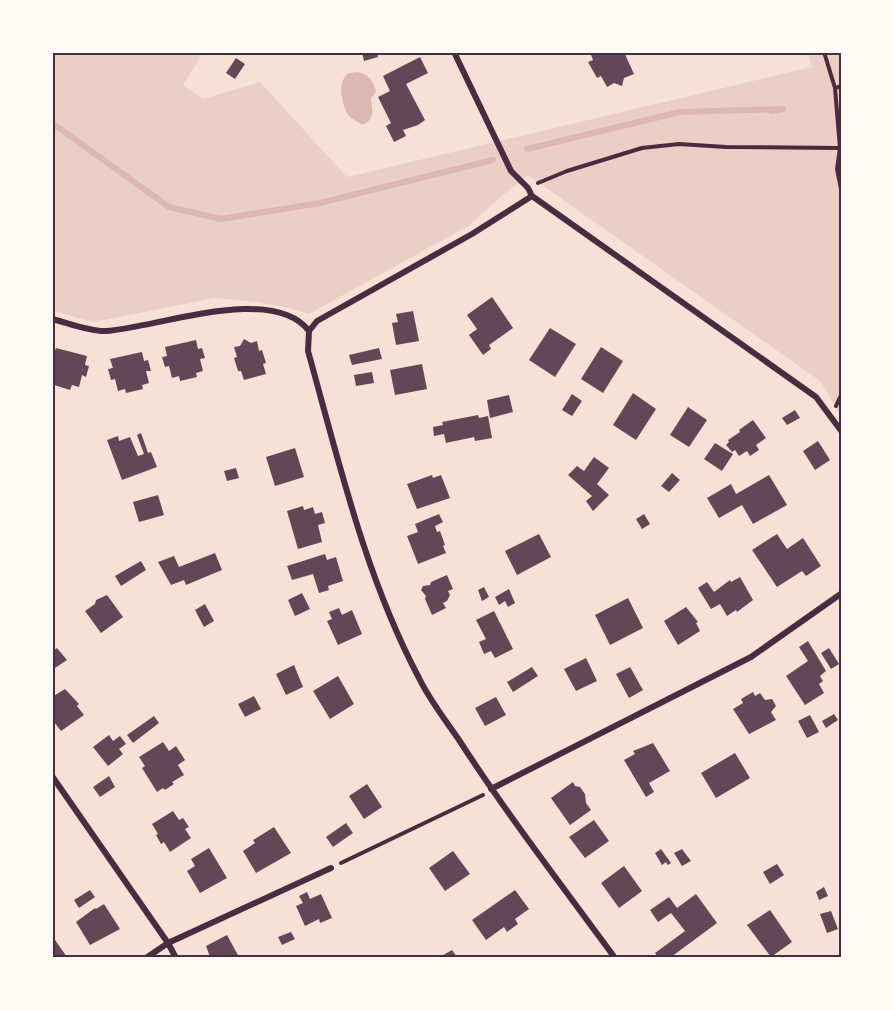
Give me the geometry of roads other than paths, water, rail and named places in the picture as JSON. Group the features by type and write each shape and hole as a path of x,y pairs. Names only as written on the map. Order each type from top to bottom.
{"street":[{"path":"454,52 511,171 528,188 532,196 816,397 842,432"},
{"path":"532,196 472,234 330,312 317,321 309,331 308,351 344,485 369,562 390,616 419,679 491,789 615,957"},
{"path":"52,319 105,331 197,314 250,309 287,315 301,321 309,331"},
{"path":"491,789 751,657 842,593"},
{"path":"52,777 176,957"},
{"path":"146,957 168,943 331,868"}],"waterway":[{"path":"527,149 680,112 783,109 770,111"},
{"path":"52,123 169,207 221,219 320,203 493,160"}]}
